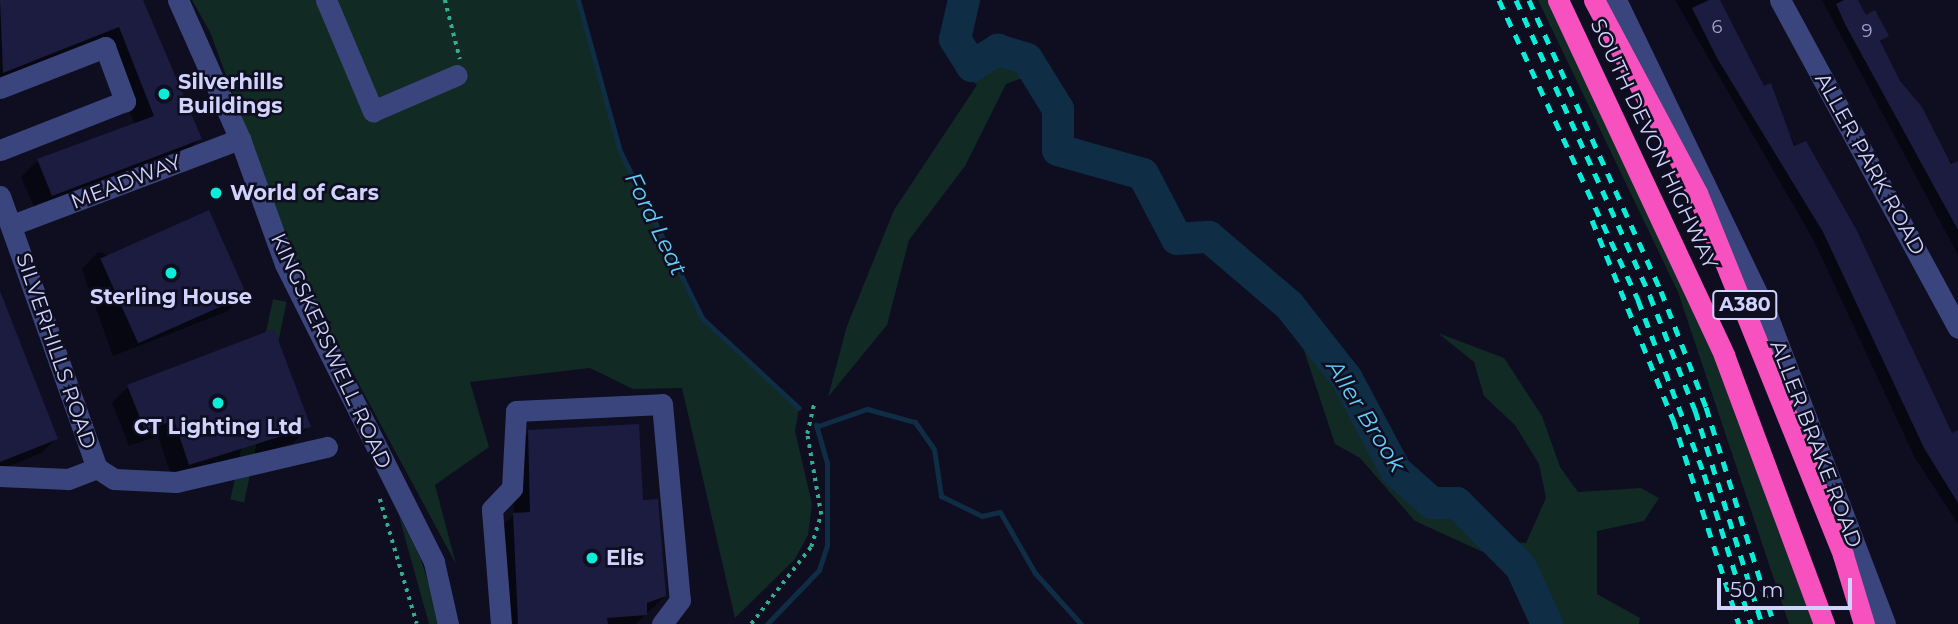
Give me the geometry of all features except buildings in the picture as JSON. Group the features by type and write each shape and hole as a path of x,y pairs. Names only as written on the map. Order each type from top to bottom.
{"highway":[{"name":"SOUTH DEVON HIGHWAY","path":"1558,0 1724,355 1824,624"},
{"name":"SOUTH DEVON HIGHWAY","path":"1594,0 1697,193 1838,542 1864,624"}],"street":[{"name":"KINGSKERSWELL ROAD","path":"178,0 240,139 285,264 434,562 448,624"},
{"path":"326,0 373,111 457,75"},
{"name":"ALLER BRAKE ROAD","path":"1616,0 1763,307 1885,624"},
{"name":"ALLER PARK ROAD","path":"1780,0 1958,328"},
{"path":"0,88 105,47 125,101 0,150"},
{"name":"MEADWAY","path":"9,235 240,139"},
{"name":"SILVERHILLS ROAD","path":"0,196 9,235 97,468 114,480 176,482 327,447"},
{"path":"501,624 492,509 512,488 516,411 662,404 680,600 662,624"},
{"name":"SILVERHILLS ROAD","path":"0,476 68,480 97,468"}],"path":[{"path":"445,0 461,47 457,75"},
{"path":"751,624 811,547 817,526 818,471 807,434 814,404"},
{"path":"390,475 380,500 385,534 416,624"}],"green space":[{"path":"192,0 578,0 620,151 702,318 799,408 795,431 812,504 808,535 795,559 735,618 682,388 633,389 590,368 470,382 489,447 435,485 456,564 300,275 210,32"},
{"path":"1538,0 1554,0 1667,219 1820,624 1789,624 1678,292"},
{"path":"955,39 980,45 1008,39 1032,51 1036,73 1006,84 965,166 909,240 887,325 828,397 847,326 894,210 977,85 955,66"},
{"path":"273,299 287,302 244,502 230,500"},
{"path":"1289,305 1347,379 1396,471 1432,502 1456,508 1500,541 1526,543 1546,498 1539,464 1515,425 1484,396 1474,362 1438,333 1504,358 1542,416 1560,467 1578,492 1641,488 1659,498 1644,521 1597,531 1597,594 1640,618 1639,624 1543,624 1505,562 1415,521 1360,458 1335,444"},
{"path":"399,516 420,557 442,624 429,624"}],"waterway":[{"name":"Ford Leat","path":"578,0 620,151 702,318 799,408"},
{"name":"Aller Brook","path":"964,0 955,39 972,66 998,50 1027,59 1058,109 1058,150 1143,174 1177,239 1209,237 1289,305 1347,379 1396,471 1432,503 1457,503 1521,567 1547,624"},
{"path":"818,426 867,409 915,422 934,449 941,496 982,516 1000,512 1035,573 1081,624"},
{"name":"Ford Leat","path":"767,624 819,570 827,545 827,463 816,425"}],"railway":[{"path":"1499,0 1638,300 1704,474 1751,624"},
{"path":"1516,0 1650,296 1695,410 1762,624"},
{"path":"1529,0 1661,291 1706,407 1774,624"},
{"path":"1592,220 1673,419 1739,624"}],"place":[{"name":"Silverhills Buildings","path":"164,94"},
{"name":"World of Cars","path":"216,193"},
{"name":"Sterling House","path":"171,273"},
{"name":"CT Lighting Ltd","path":"218,403"},
{"name":"Elis","path":"592,558"}]}
